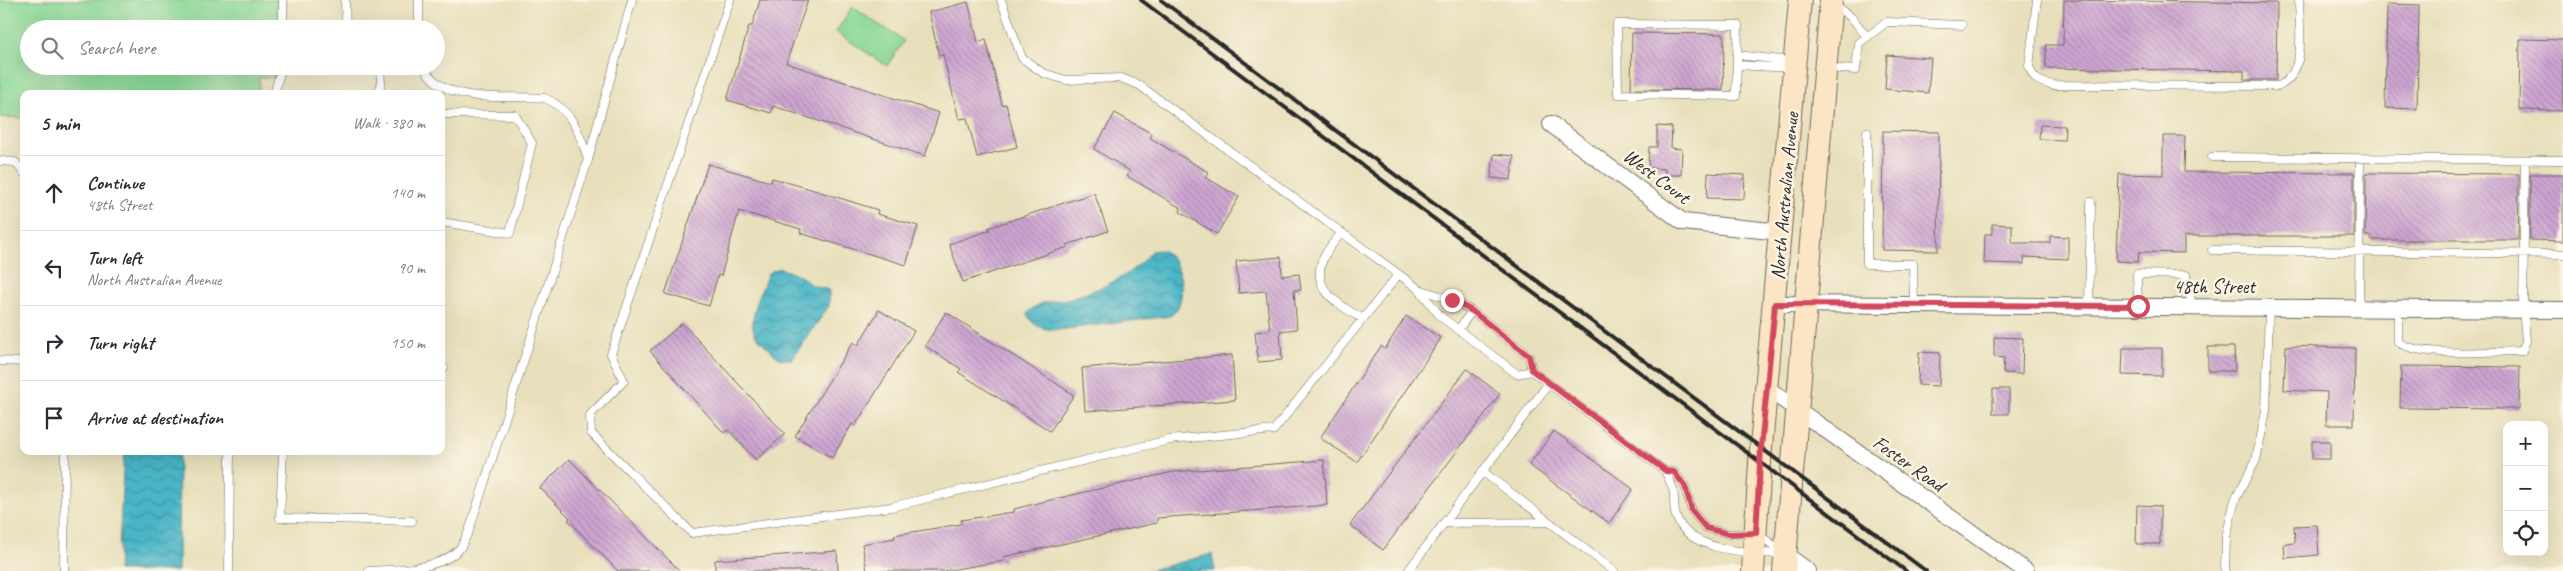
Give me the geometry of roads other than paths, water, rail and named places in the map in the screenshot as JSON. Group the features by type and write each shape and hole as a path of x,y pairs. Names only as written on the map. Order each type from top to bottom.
{"main road":[{"name":"North Australian Avenue","path":"1755,552 1761,448 1768,389 1800,0"},
{"name":"North Australian Avenue","path":"1785,563 1830,1"},
{"path":"1795,67 1825,68"}],"street":[{"name":"West Court","path":"1551,124 1683,222 1781,232"},
{"name":"48th Street","path":"1775,304 2563,310"},
{"name":"Foster Road","path":"1768,389 2026,571"},
{"path":"1785,563 1808,571"}],"lane":[{"path":"283,0 283,20"},
{"path":"345,0 346,20"},
{"path":"418,20 419,0"},
{"path":"369,571 429,566 446,560 460,548 469,530 588,160 632,0"},
{"path":"730,0 611,354 624,381 590,415 591,433 692,533 891,507 1169,440 1274,430 1398,275"},
{"path":"1001,0 1022,58 1043,73 1066,80 1121,78 1138,85 1419,290 1440,316 1517,374 1532,370"},
{"path":"2037,0 2029,66 2031,75 2037,81 2053,85 2260,86 2279,86 2288,81 2294,73 2298,55 2299,0"},
{"path":"1830,1 1852,18 1868,37"},
{"path":"1825,68 1856,70 1859,43 1887,22 1962,25"},
{"path":"1617,24 1738,25 1737,65 1736,96 1618,94 1617,24"},
{"path":"1737,55 1782,60 1795,67"},
{"path":"1737,65 1795,67"},
{"path":"275,90 279,75"},
{"path":"379,90 380,75"},
{"path":"430,75 460,94 545,98 555,102 576,124 588,160"},
{"path":"445,114 515,115 532,143 510,233 445,223"},
{"path":"1868,132 1868,264 1913,264 1914,305"},
{"path":"2212,157 2563,160"},
{"path":"2359,308 2360,158"},
{"path":"2398,308 2398,342 2407,348 2432,352 2522,351 2526,341 2523,309 2525,160"},
{"path":"0,162 15,162 20,168"},
{"path":"2090,306 2091,202"},
{"path":"1341,233 1324,256 1320,275 1325,292 1339,305 1363,318"},
{"path":"2212,250 2563,254"},
{"path":"2138,306 2137,274 2157,274 2186,275 2192,307"},
{"path":"1419,290 1452,300 1472,311 1529,356 1532,370 1666,471 1674,472 1685,486 1692,511 1706,528 1729,534 1755,552 1785,563"},
{"path":"2225,571 2226,537 2235,500 2256,460 2266,412 2269,307"},
{"path":"1458,330 1472,311"},
{"path":"0,361 20,362"},
{"path":"1408,571 1549,383"},
{"path":"64,571 65,455"},
{"path":"229,571 230,455"},
{"path":"283,455 280,518 412,521"},
{"path":"1482,471 1614,571"},
{"path":"1666,471 1673,489 1676,517 1687,533 1705,544 1755,552 1785,563"},
{"path":"1444,522 1549,522"}],"water":[{"path":"1161,250 1174,261 1181,281 1180,302 1170,316 1058,330 1036,325 1027,314 1040,304 1077,296 1101,288 1124,276 1151,251"},
{"path":"780,268 802,277 811,285 829,290 829,306 792,359 779,358 758,338 753,328 754,312 768,273"},
{"path":"124,455 179,455 178,571 118,571"},
{"path":"1212,554 1215,571 1147,571"}],"railway":[{"path":"1141,0 1906,571"},
{"path":"1161,0 1926,571"}]}
